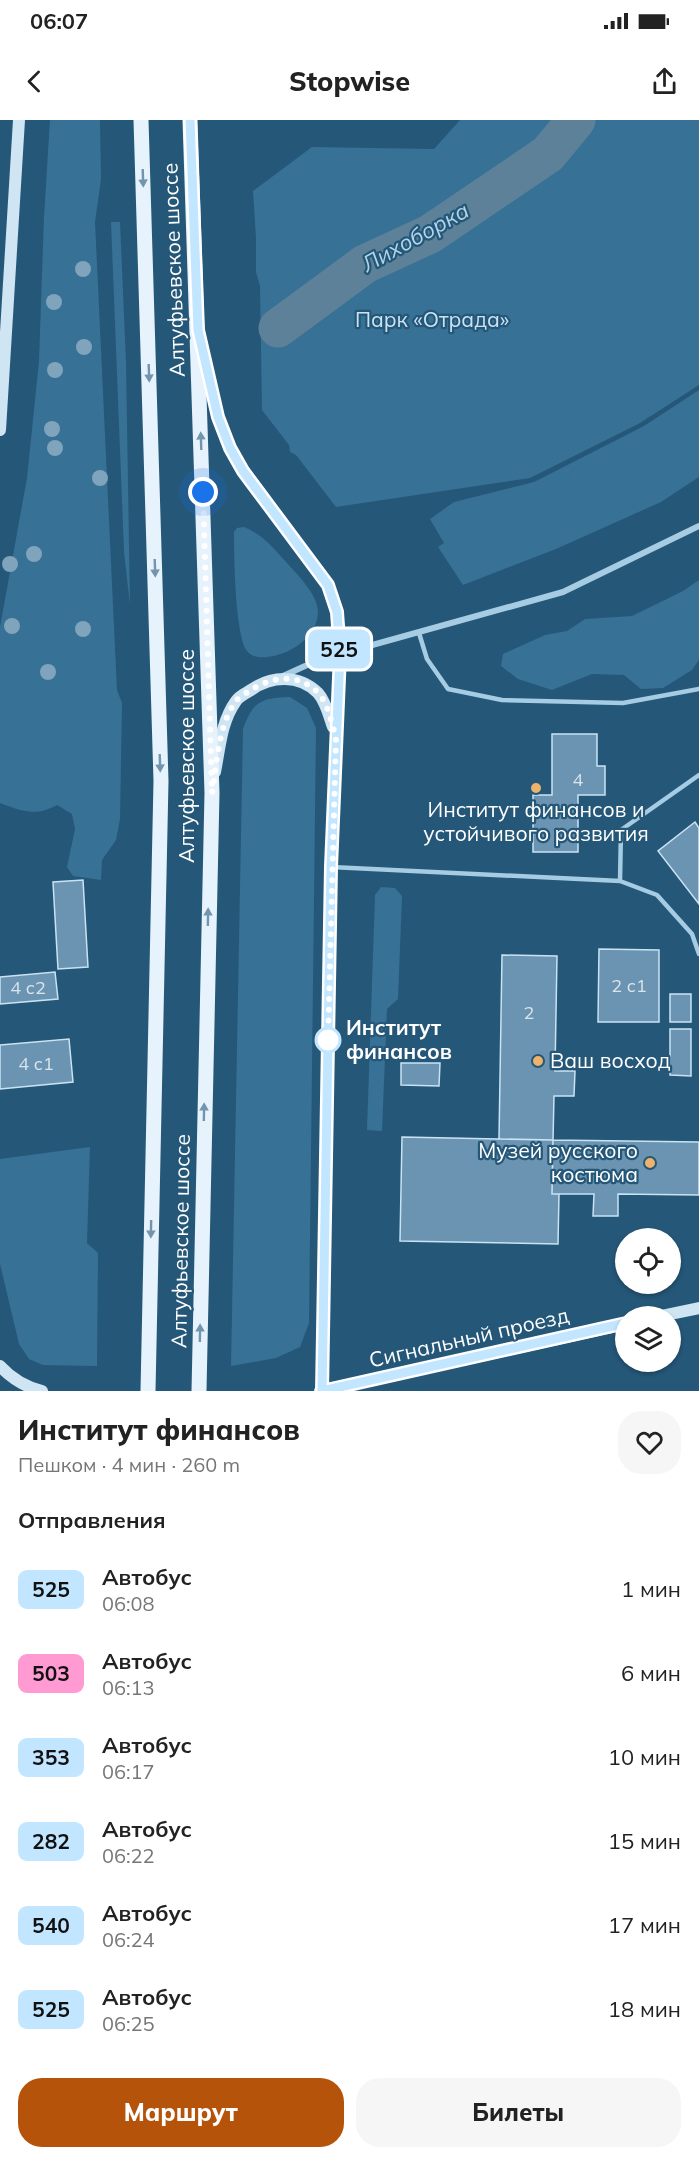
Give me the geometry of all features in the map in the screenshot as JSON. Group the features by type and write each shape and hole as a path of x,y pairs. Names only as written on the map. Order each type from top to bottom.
{"main road":[{"path":"0,430 19,120"},
{"name":"Алтуфьевское шоссе","path":"141,120 161,781 148,1391"},
{"name":"Алтуфьевское шоссе","path":"190,120 212,793 199,1391"},
{"path":"198,330 218,417 230,448 243,471 328,585 337,612 340,654 331,867 321,1391"},
{"path":"212,793 224,724 237,699 260,683 290,678 307,684 319,694 327,709 336,737"},
{"path":"681,1312 699,1308"},
{"name":"Сигнальный проезд","path":"321,1391 615,1325"},
{"path":"0,1366 6,1373 30,1388 42,1391"}],"street":[{"path":"276,679 340,654 563,592 699,526"}],"lane":[{"path":"419,633 427,659 448,689 502,700 623,703 699,689"},
{"path":"620,881 621,830 699,775"},
{"path":"331,867 620,881 657,895 692,934 699,954"},
{"path":"692,934 699,929"}],"green space":[{"path":"50,120 100,120 101,179 95,222 117,690 122,703 120,819 116,840 102,860 101,880 73,876 67,867 75,829 72,814 57,805 42,811 28,812 0,803 0,627 27,478 39,361"},
{"name":"Парк «Отрада»","path":"460,120 699,120 699,385 640,423 530,478 336,507 296,455 290,452 289,445 262,410 260,286 256,272 253,191 312,147 434,149"},
{"path":"111,222 120,222 126,362 130,605 124,552"},
{"path":"699,390 699,477 661,502 556,549 463,585 438,547 444,543 430,519 454,502 534,482 644,426"},
{"path":"244,527 262,537 277,552 306,585 317,605 317,621 313,629 296,647 282,654 258,657 247,651 243,642 236,594 234,532 237,528"},
{"path":"699,580 699,660 692,670 663,688 641,689 624,675 592,674 552,690 518,679 501,666 503,654 545,635 567,631 585,619 632,616 683,591"},
{"path":"290,697 307,708 316,728 309,1323 300,1347 276,1358 231,1366 243,729 250,712 259,703 272,698"},
{"path":"381,887 395,888 402,896 398,999 387,1009 382,1131 367,1130 375,895"},
{"path":"90,1147 87,1243 98,1253 97,1366 43,1365 29,1359 19,1344 0,1264 0,1159"}],"building":[{"path":"552,734 597,734 597,766 605,766 605,795 578,795 578,852 533,852 533,795 552,795"},
{"path":"695,822 699,828 699,904 658,851"},
{"path":"83,880 88,967 58,969 53,882"},
{"path":"599,949 659,950 659,1022 598,1022"},
{"path":"502,955 557,956 555,1071 575,1071 574,1096 554,1096 553,1140 499,1139"},
{"path":"55,972 58,999 0,1004 0,977"},
{"path":"670,994 691,994 691,1022 670,1022"},
{"path":"670,1029 691,1029 691,1076 670,1075"},
{"path":"69,1039 73,1082 0,1089 0,1045"},
{"path":"401,1063 440,1063 439,1086 401,1085"},
{"path":"402,1137 553,1140 552,1194 559,1194 558,1244 400,1241"},
{"path":"553,1140 699,1142 699,1195 618,1194 618,1216 593,1216 594,1194 552,1194"}],"waterway":[{"name":"Лихоборка","path":"278,328 365,264 430,234 548,154 576,120"}],"bus line":[{"name":"525","path":"190,120 198,330 218,417 230,448 243,471 328,585 337,612 340,654 331,867 322,1391 615,1325"}],"place":[{"name":"Институт финансов и устойчивого развития","path":"536,788"},
{"name":"Институт финансов","path":"328,1040"},
{"name":"Ваш восход","path":"538,1061"},
{"name":"Музей русского костюма","path":"650,1163"}],"route":[{"path":"203,492 212,793 224,724 237,699 260,683 290,678 307,684 319,694 327,709 336,737 328,1042 328,1040"}]}
